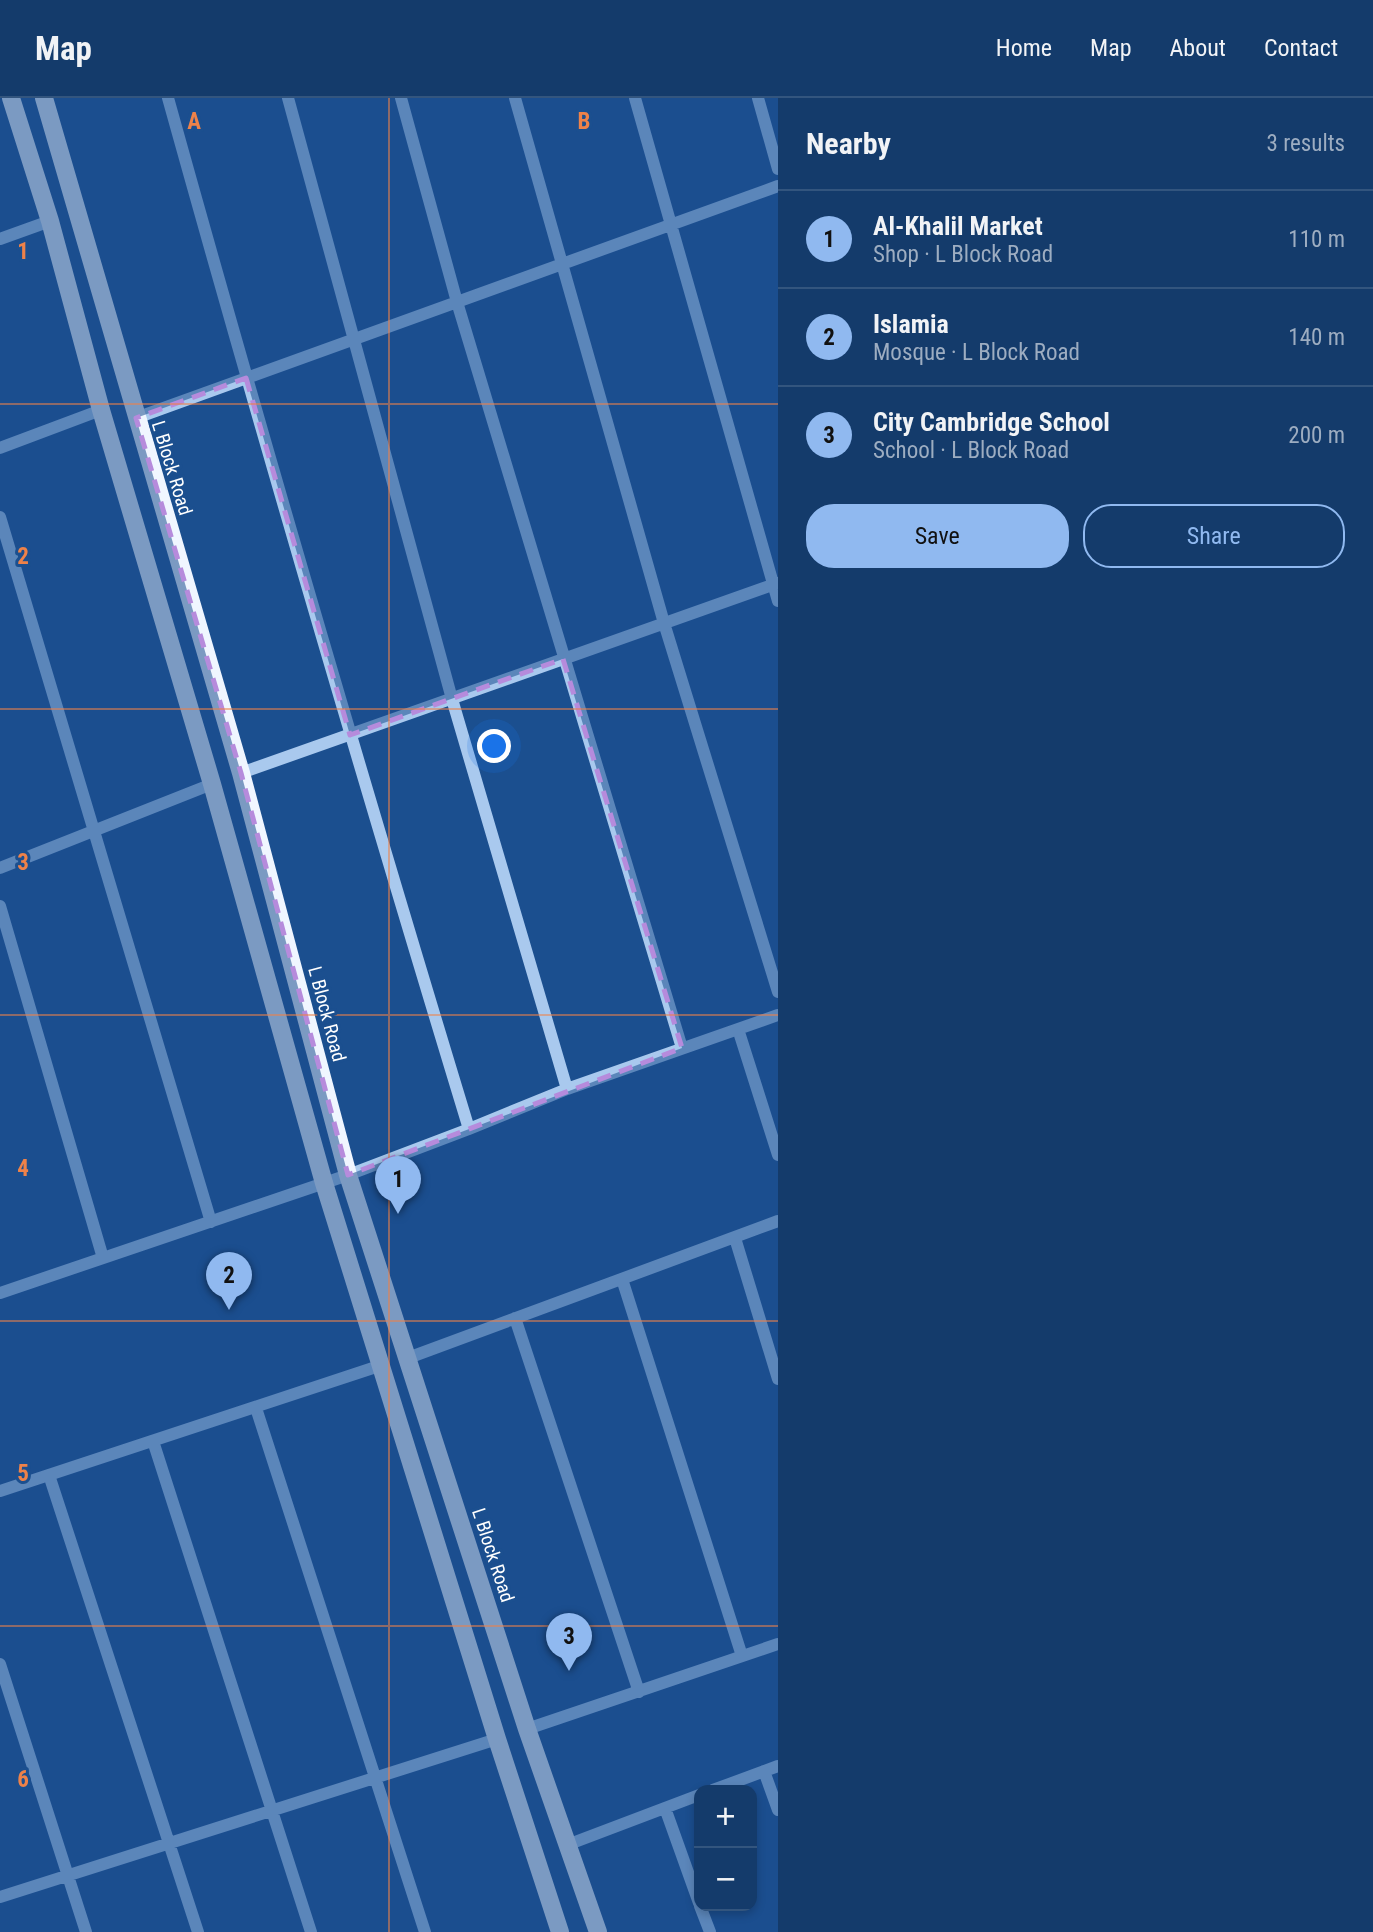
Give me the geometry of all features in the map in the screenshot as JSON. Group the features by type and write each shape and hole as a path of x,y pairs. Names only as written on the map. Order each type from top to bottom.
{"main road":[{"path":"11,98 50,220 101,410 212,784 324,1183 379,1366 560,1932"},
{"name":"L Block Road","path":"44,98 135,418 242,773 348,1175 527,1729 598,1932"}],"street":[{"path":"168,98 350,735 469,1129"},
{"path":"288,98 452,699 567,1089"},
{"path":"401,98 457,302 682,1048"},
{"path":"514,98 664,623 778,992"},
{"path":"635,98 778,601"},
{"path":"758,98 778,169"},
{"path":"135,418 778,186"},
{"path":"0,239 50,220"},
{"path":"0,448 101,410"},
{"path":"0,517 211,1222"},
{"path":"242,773 775,584"},
{"path":"0,869 212,784"},
{"path":"0,906 103,1258"},
{"path":"0,1293 348,1175 567,1089 778,1015"},
{"path":"738,1029 778,1155"},
{"path":"408,1358 778,1222"},
{"path":"735,1238 778,1379"},
{"path":"622,1279 742,1657"},
{"path":"515,1318 639,1692"},
{"path":"0,1491 379,1366"},
{"path":"256,1408 425,1932"},
{"path":"153,1441 312,1932"},
{"path":"49,1475 198,1932"},
{"path":"527,1729 778,1644"},
{"path":"0,1664 86,1932"},
{"path":"0,1897 497,1740"},
{"path":"726,1785 778,1766"},
{"path":"764,1771 778,1810"},
{"path":"567,1845 694,1797"},
{"path":"665,1808 694,1888"},
{"path":"702,1911 710,1932"}],"highlighted area":[{"path":"246,378 350,735 563,659 682,1048 348,1175 241,773 136,418"}],"place":[{"name":"Al-Khalil Market","path":"398,1214"},
{"name":"Islamia","path":"229,1310"},
{"name":"City Cambridge School","path":"569,1671"}]}
